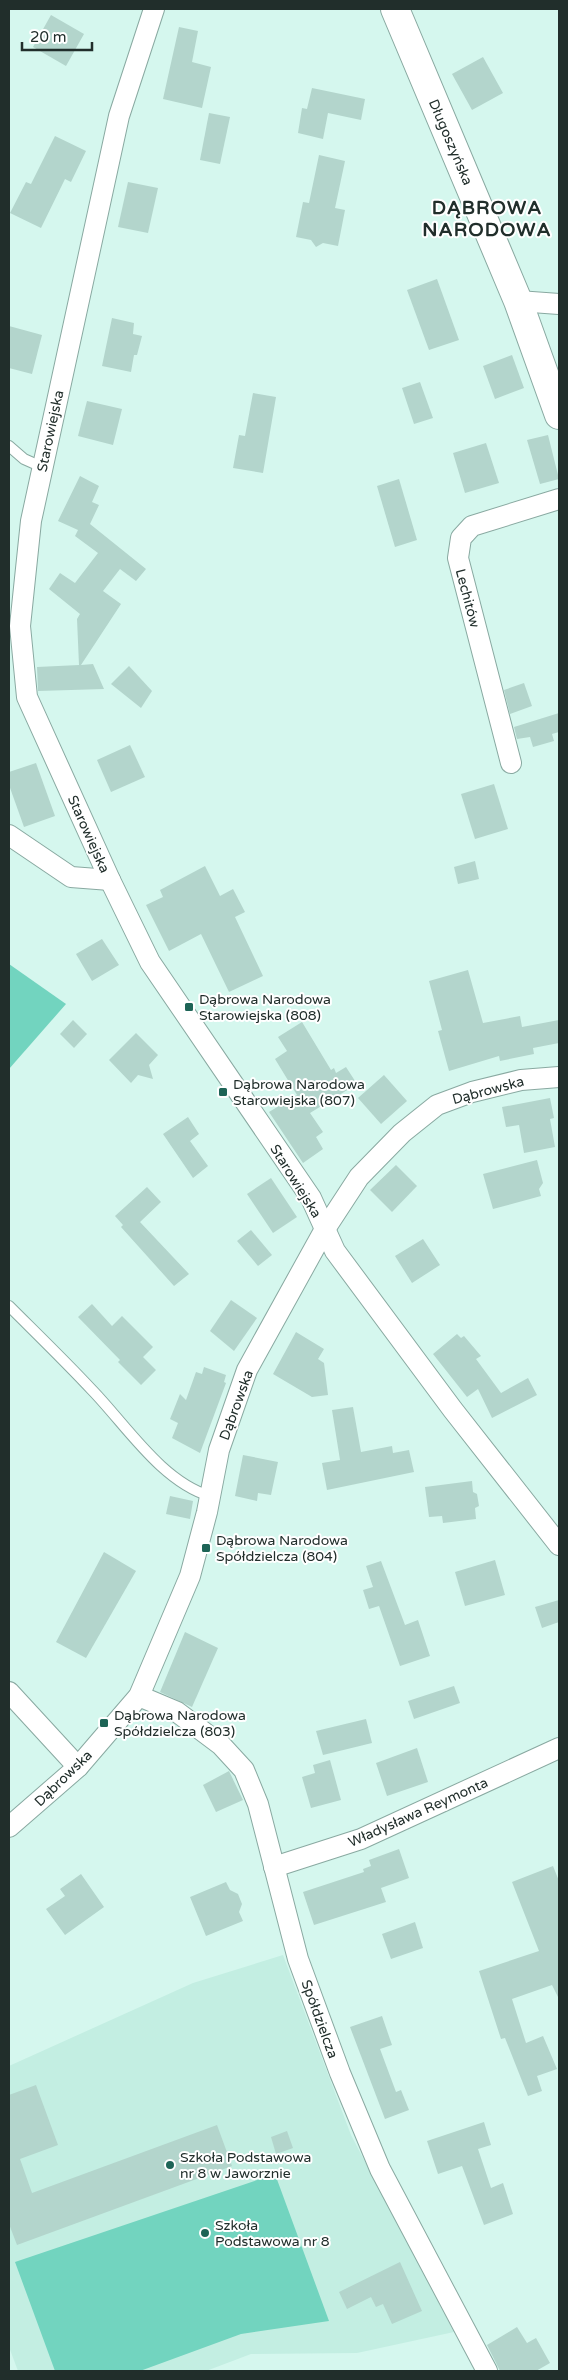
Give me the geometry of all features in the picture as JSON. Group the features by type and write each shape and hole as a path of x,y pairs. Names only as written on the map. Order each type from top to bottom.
{"street":[{"name":"Starowiejska","path":"154,9 119,116 31,521 20,626 27,697 110,880 150,962 310,1198 335,1251 447,1402 559,1545"},
{"name":"Długoszyńska","path":"395,9 518,302 559,415"},
{"path":"518,302 559,304"},
{"name":"Lechitów","path":"511,763 458,558 461,538 472,526 559,499"},
{"path":"9,836 70,877 110,880"},
{"name":"Dąbrowska","path":"9,1827 78,1767 139,1696 190,1576 210,1496 219,1450 247,1370 325,1229 359,1177 402,1133 437,1105 472,1092 521,1080 559,1077"},
{"path":"9,1692 78,1767"},
{"name":"Spółdzielcza","path":"139,1696 177,1712 221,1745 244,1770 258,1804 298,1959 340,2073 380,2169 486,2371"},
{"name":"Władysława Reymonta","path":"274,1867 361,1839 559,1748"}],"lane":[{"path":"9,446 24,459 42,466"},
{"path":"9,1306 93,1390 167,1470 194,1491 210,1496"}],"shaded area":[{"name":"Szkoła Podstawowa nr 8","path":"283,1955 351,2135 454,2332 357,2353 251,2354 206,2371 18,2371 9,2347 9,2066 193,1983"}],"green space":[{"path":"9,964 66,1004 9,1069"},
{"path":"275,2174 329,2321 241,2334 140,2371 55,2371 15,2262"}],"building":[{"path":"51,15 84,34 66,66 33,47"},
{"path":"179,27 198,31 192,62 211,67 202,108 163,99"},
{"path":"483,57 503,93 472,110 452,74"},
{"path":"312,88 365,99 361,120 328,113 323,139 298,133 302,108 307,109"},
{"path":"209,113 230,117 220,164 200,160"},
{"path":"55,136 86,151 71,182 65,179 41,228 10,213 26,182 31,184"},
{"path":"319,155 345,161 335,208 345,210 338,246 323,243 316,247 311,240 296,237 303,202 309,203"},
{"path":"128,182 158,188 148,233 118,227"},
{"path":"437,279 459,340 429,350 407,290"},
{"path":"112,318 134,323 133,334 142,336 137,355 134,355 131,372 102,366"},
{"path":"9,326 42,335 32,374 9,368"},
{"path":"512,355 524,388 495,399 483,366"},
{"path":"420,382 433,418 414,424 402,388"},
{"path":"253,393 276,397 263,473 233,468 239,435 245,436"},
{"path":"87,401 122,409 113,445 78,436"},
{"path":"548,435 559,479 540,484 527,440"},
{"path":"486,443 499,483 465,493 453,453"},
{"path":"80,476 99,486 92,502 99,505 90,524 146,569 136,581 120,569 103,591 121,604 81,665 93,664 104,689 38,691 37,667 79,665 77,619 80,614 49,589 60,573 75,583 98,553 75,536 78,530 58,521"},
{"path":"399,479 417,540 395,547 377,486"},
{"path":"129,666 152,691 141,708 111,684"},
{"path":"524,683 532,706 510,714 504,690"},
{"path":"559,713 559,732 552,734 554,741 533,747 530,737 517,739 514,727"},
{"path":"130,745 145,777 111,792 97,760"},
{"path":"36,763 55,816 24,827 9,785 9,772"},
{"path":"494,784 508,829 475,839 461,794"},
{"path":"475,861 479,879 458,884 454,867"},
{"path":"205,866 220,896 233,889 245,912 235,917 263,976 229,992 201,934 169,951 146,905 163,897 160,890"},
{"path":"102,939 119,965 92,981 76,954"},
{"path":"468,970 483,1023 520,1016 522,1027 559,1020 559,1043 533,1048 534,1054 500,1061 499,1056 449,1071 438,1031 442,1030 429,981"},
{"path":"73,1020 87,1034 74,1048 60,1034"},
{"path":"302,1022 331,1070 334,1068 336,1073 346,1067 357,1084 310,1113 323,1132 316,1137 323,1149 303,1163 269,1112 297,1095 275,1059 287,1051 278,1037"},
{"path":"136,1033 158,1055 149,1065 153,1079 138,1075 131,1083 109,1060"},
{"path":"384,1075 407,1101 381,1124 358,1098"},
{"path":"550,1098 554,1118 550,1119 555,1147 524,1153 519,1125 506,1127 502,1107"},
{"path":"188,1117 199,1134 190,1141 208,1166 193,1178 163,1134"},
{"path":"537,1160 543,1183 539,1189 541,1196 493,1209 483,1174"},
{"path":"396,1165 417,1186 392,1212 370,1190"},
{"path":"271,1178 297,1217 273,1233 247,1194"},
{"path":"147,1187 161,1202 140,1222 189,1274 174,1286 121,1227 123,1225 115,1216"},
{"path":"251,1230 272,1255 258,1266 237,1241"},
{"path":"423,1239 440,1265 412,1283 395,1256"},
{"path":"231,1300 257,1318 234,1351 210,1331"},
{"path":"92,1304 112,1326 122,1316 153,1347 143,1357 156,1370 141,1385 118,1362 120,1360 78,1317"},
{"path":"296,1332 324,1349 318,1359 324,1363 328,1395 312,1397 273,1374"},
{"path":"457,1334 461,1338 464,1336 481,1356 476,1359 501,1393 528,1378 537,1395 492,1418 478,1389 467,1397 433,1354"},
{"path":"204,1367 226,1375 224,1382 226,1383 200,1453 172,1438 178,1423 170,1419 180,1394 186,1400 196,1372 202,1374"},
{"path":"353,1407 361,1452 392,1446 393,1453 409,1450 414,1472 327,1490 322,1463 340,1460 332,1410"},
{"path":"243,1455 278,1462 271,1495 258,1493 257,1501 235,1496"},
{"path":"472,1481 473,1492 477,1494 479,1506 475,1508 476,1519 443,1523 442,1516 429,1517 425,1487"},
{"path":"170,1496 193,1501 190,1519 166,1514"},
{"path":"104,1552 136,1571 86,1658 56,1642"},
{"path":"495,1560 505,1595 465,1606 455,1572"},
{"path":"381,1561 405,1625 418,1620 430,1656 400,1666 379,1606 369,1609 363,1590 373,1587 366,1566"},
{"path":"559,1600 559,1622 542,1628 535,1607"},
{"path":"185,1632 218,1648 192,1707 160,1692"},
{"path":"454,1686 460,1703 414,1719 408,1701"},
{"path":"366,1719 372,1743 323,1755 316,1731"},
{"path":"417,1748 428,1782 387,1796 376,1763"},
{"path":"330,1760 341,1800 311,1808 302,1777 315,1773 313,1765"},
{"path":"229,1771 243,1800 216,1812 203,1785"},
{"path":"399,1849 409,1878 381,1888 386,1902 314,1925 303,1892 364,1872 363,1869 371,1866 369,1860"},
{"path":"553,1866 559,1881 559,1999 552,1985 512,1999 526,2043 543,2036 557,2069 537,2076 542,2091 528,2096 505,2038 501,2039 479,1971 539,1951 512,1882"},
{"path":"81,1874 104,1907 65,1935 46,1909 65,1896 60,1889"},
{"path":"226,1882 230,1890 238,1894 242,1904 239,1912 243,1921 206,1936 190,1897"},
{"path":"415,1922 423,1948 391,1959 382,1934"},
{"path":"382,2016 392,2045 380,2049 396,2092 401,2090 409,2110 385,2119 350,2027"},
{"name":"Szkoła Podstawowa nr 8 w Jaworznie","path":"36,2085 58,2145 20,2159 32,2193 217,2125 232,2166 17,2245 9,2224 9,2095"},
{"path":"484,2122 491,2145 478,2149 491,2188 503,2183 513,2214 484,2225 462,2166 438,2174 427,2141"},
{"path":"287,2131 293,2148 276,2154 271,2137"},
{"path":"400,2262 422,2311 392,2324 383,2304 376,2307 371,2297 347,2309 339,2292"},
{"path":"517,2327 527,2343 536,2338 550,2363 536,2371 500,2371 487,2345"}],"place":[{"name":"Dąbrowa Narodowa Starowiejska (808)","path":"189,1007"},
{"name":"Dąbrowa Narodowa Starowiejska (807)","path":"223,1092"},
{"name":"Dąbrowa Narodowa Spółdzielcza (804)","path":"206,1548"},
{"name":"Dąbrowa Narodowa Spółdzielcza (803)","path":"104,1723"},
{"name":"Szkoła Podstawowa nr 8 w Jaworznie","path":"170,2165"},
{"name":"Szkoła Podstawowa nr 8","path":"205,2233"}],"district":[{"name":"DĄBROWA NARODOWA","path":"487,218"}]}
